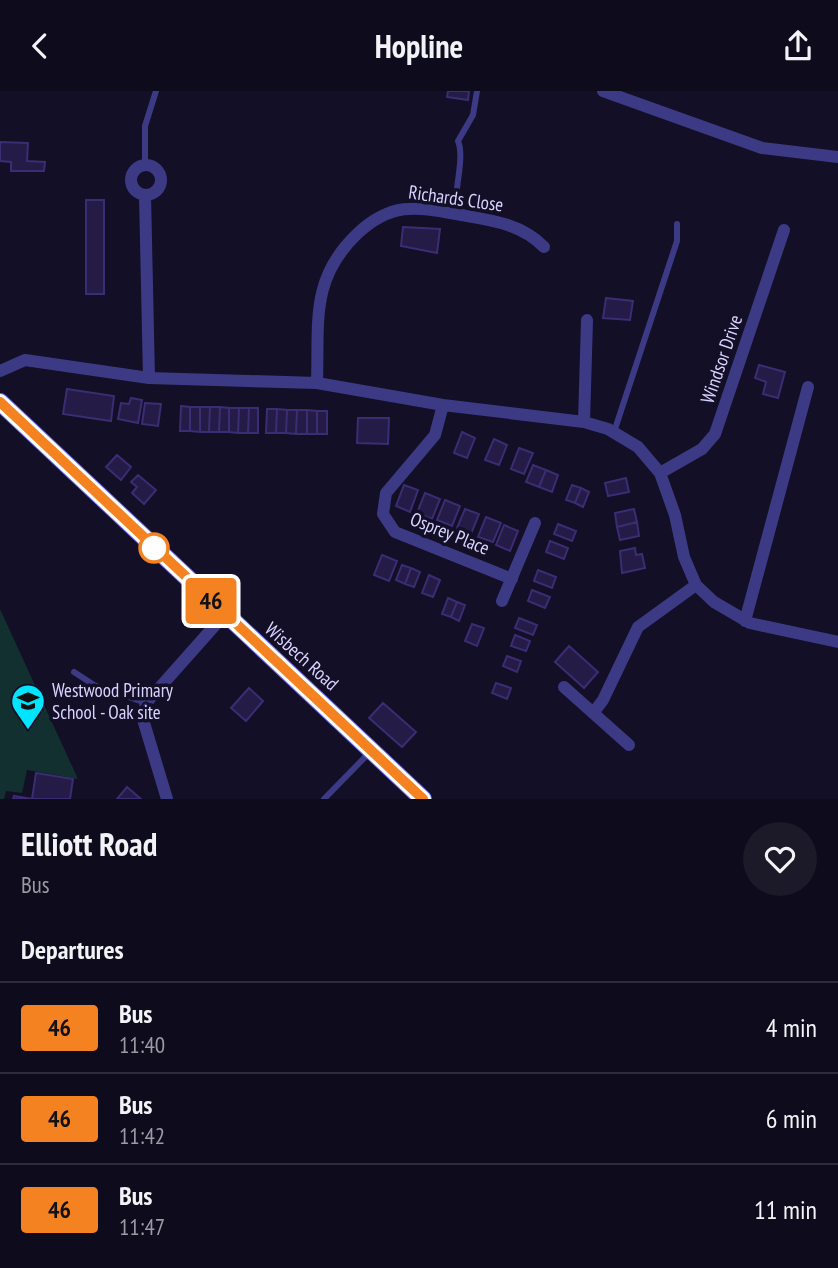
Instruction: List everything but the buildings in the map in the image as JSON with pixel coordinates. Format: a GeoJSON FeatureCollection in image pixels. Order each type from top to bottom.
{"type":"FeatureCollection","features":[{"type":"Feature","properties":{"kind":"main road","name":"Wisbech Road"},"geometry":{"type":"LineString","coordinates":[[0,402],[373,750],[422,799]]}},
{"type":"Feature","properties":{"kind":"street"},"geometry":{"type":"LineString","coordinates":[[603,91],[762,148],[838,157]]}},
{"type":"Feature","properties":{"kind":"street"},"geometry":{"type":"LineString","coordinates":[[145,166],[155,168],[161,182],[159,189],[145,195],[132,186],[131,179],[134,171],[145,166]]}},
{"type":"Feature","properties":{"kind":"street"},"geometry":{"type":"LineString","coordinates":[[145,195],[149,378]]}},
{"type":"Feature","properties":{"kind":"street","name":"Richards Close"},"geometry":{"type":"LineString","coordinates":[[317,383],[320,301],[325,275],[337,253],[371,221],[389,211],[409,208],[455,214],[497,221],[532,234],[544,247]]}},
{"type":"Feature","properties":{"kind":"street","name":"Windsor Drive"},"geometry":{"type":"LineString","coordinates":[[660,473],[702,449],[715,434],[784,230]]}},
{"type":"Feature","properties":{"kind":"street"},"geometry":{"type":"LineString","coordinates":[[584,422],[587,320]]}},
{"type":"Feature","properties":{"kind":"street"},"geometry":{"type":"LineString","coordinates":[[0,371],[24,360],[149,378],[317,383],[443,405],[584,422],[614,432],[638,447],[660,473],[676,515],[684,557],[696,585],[714,602],[746,621],[838,642]]}},
{"type":"Feature","properties":{"kind":"street"},"geometry":{"type":"LineString","coordinates":[[746,621],[808,387]]}},
{"type":"Feature","properties":{"kind":"street","name":"Osprey Place"},"geometry":{"type":"LineString","coordinates":[[443,405],[435,436],[386,492],[383,514],[395,531],[512,579]]}},
{"type":"Feature","properties":{"kind":"street"},"geometry":{"type":"LineString","coordinates":[[502,601],[535,523]]}},
{"type":"Feature","properties":{"kind":"street"},"geometry":{"type":"LineString","coordinates":[[594,712],[603,701],[638,627],[696,585]]}},
{"type":"Feature","properties":{"kind":"street"},"geometry":{"type":"LineString","coordinates":[[167,799],[142,716],[146,703],[225,614]]}},
{"type":"Feature","properties":{"kind":"street"},"geometry":{"type":"LineString","coordinates":[[564,687],[629,745]]}},
{"type":"Feature","properties":{"kind":"lane"},"geometry":{"type":"LineString","coordinates":[[145,166],[145,126],[156,91]]}},
{"type":"Feature","properties":{"kind":"lane"},"geometry":{"type":"LineString","coordinates":[[455,214],[456,178],[463,154],[458,141],[472,115],[477,91]]}},
{"type":"Feature","properties":{"kind":"lane"},"geometry":{"type":"LineString","coordinates":[[614,432],[677,241],[677,224]]}},
{"type":"Feature","properties":{"kind":"lane"},"geometry":{"type":"LineString","coordinates":[[74,672],[94,685],[146,703]]}},
{"type":"Feature","properties":{"kind":"lane"},"geometry":{"type":"LineString","coordinates":[[324,799],[373,750]]}},
{"type":"Feature","properties":{"kind":"green space","name":"Westwood Primary School - Oak site"},"geometry":{"type":"Polygon","coordinates":[[[0,609],[78,779],[27,770],[22,793],[6,791],[4,799],[0,799],[0,609]]]}},
{"type":"Feature","properties":{"kind":"bus line","name":"46"},"geometry":{"type":"LineString","coordinates":[[0,402],[423,799]]}},
{"type":"Feature","properties":{"kind":"place","name":"Westwood Primary School - Oak site"},"geometry":{"type":"Point","coordinates":[28,731]}}]}
